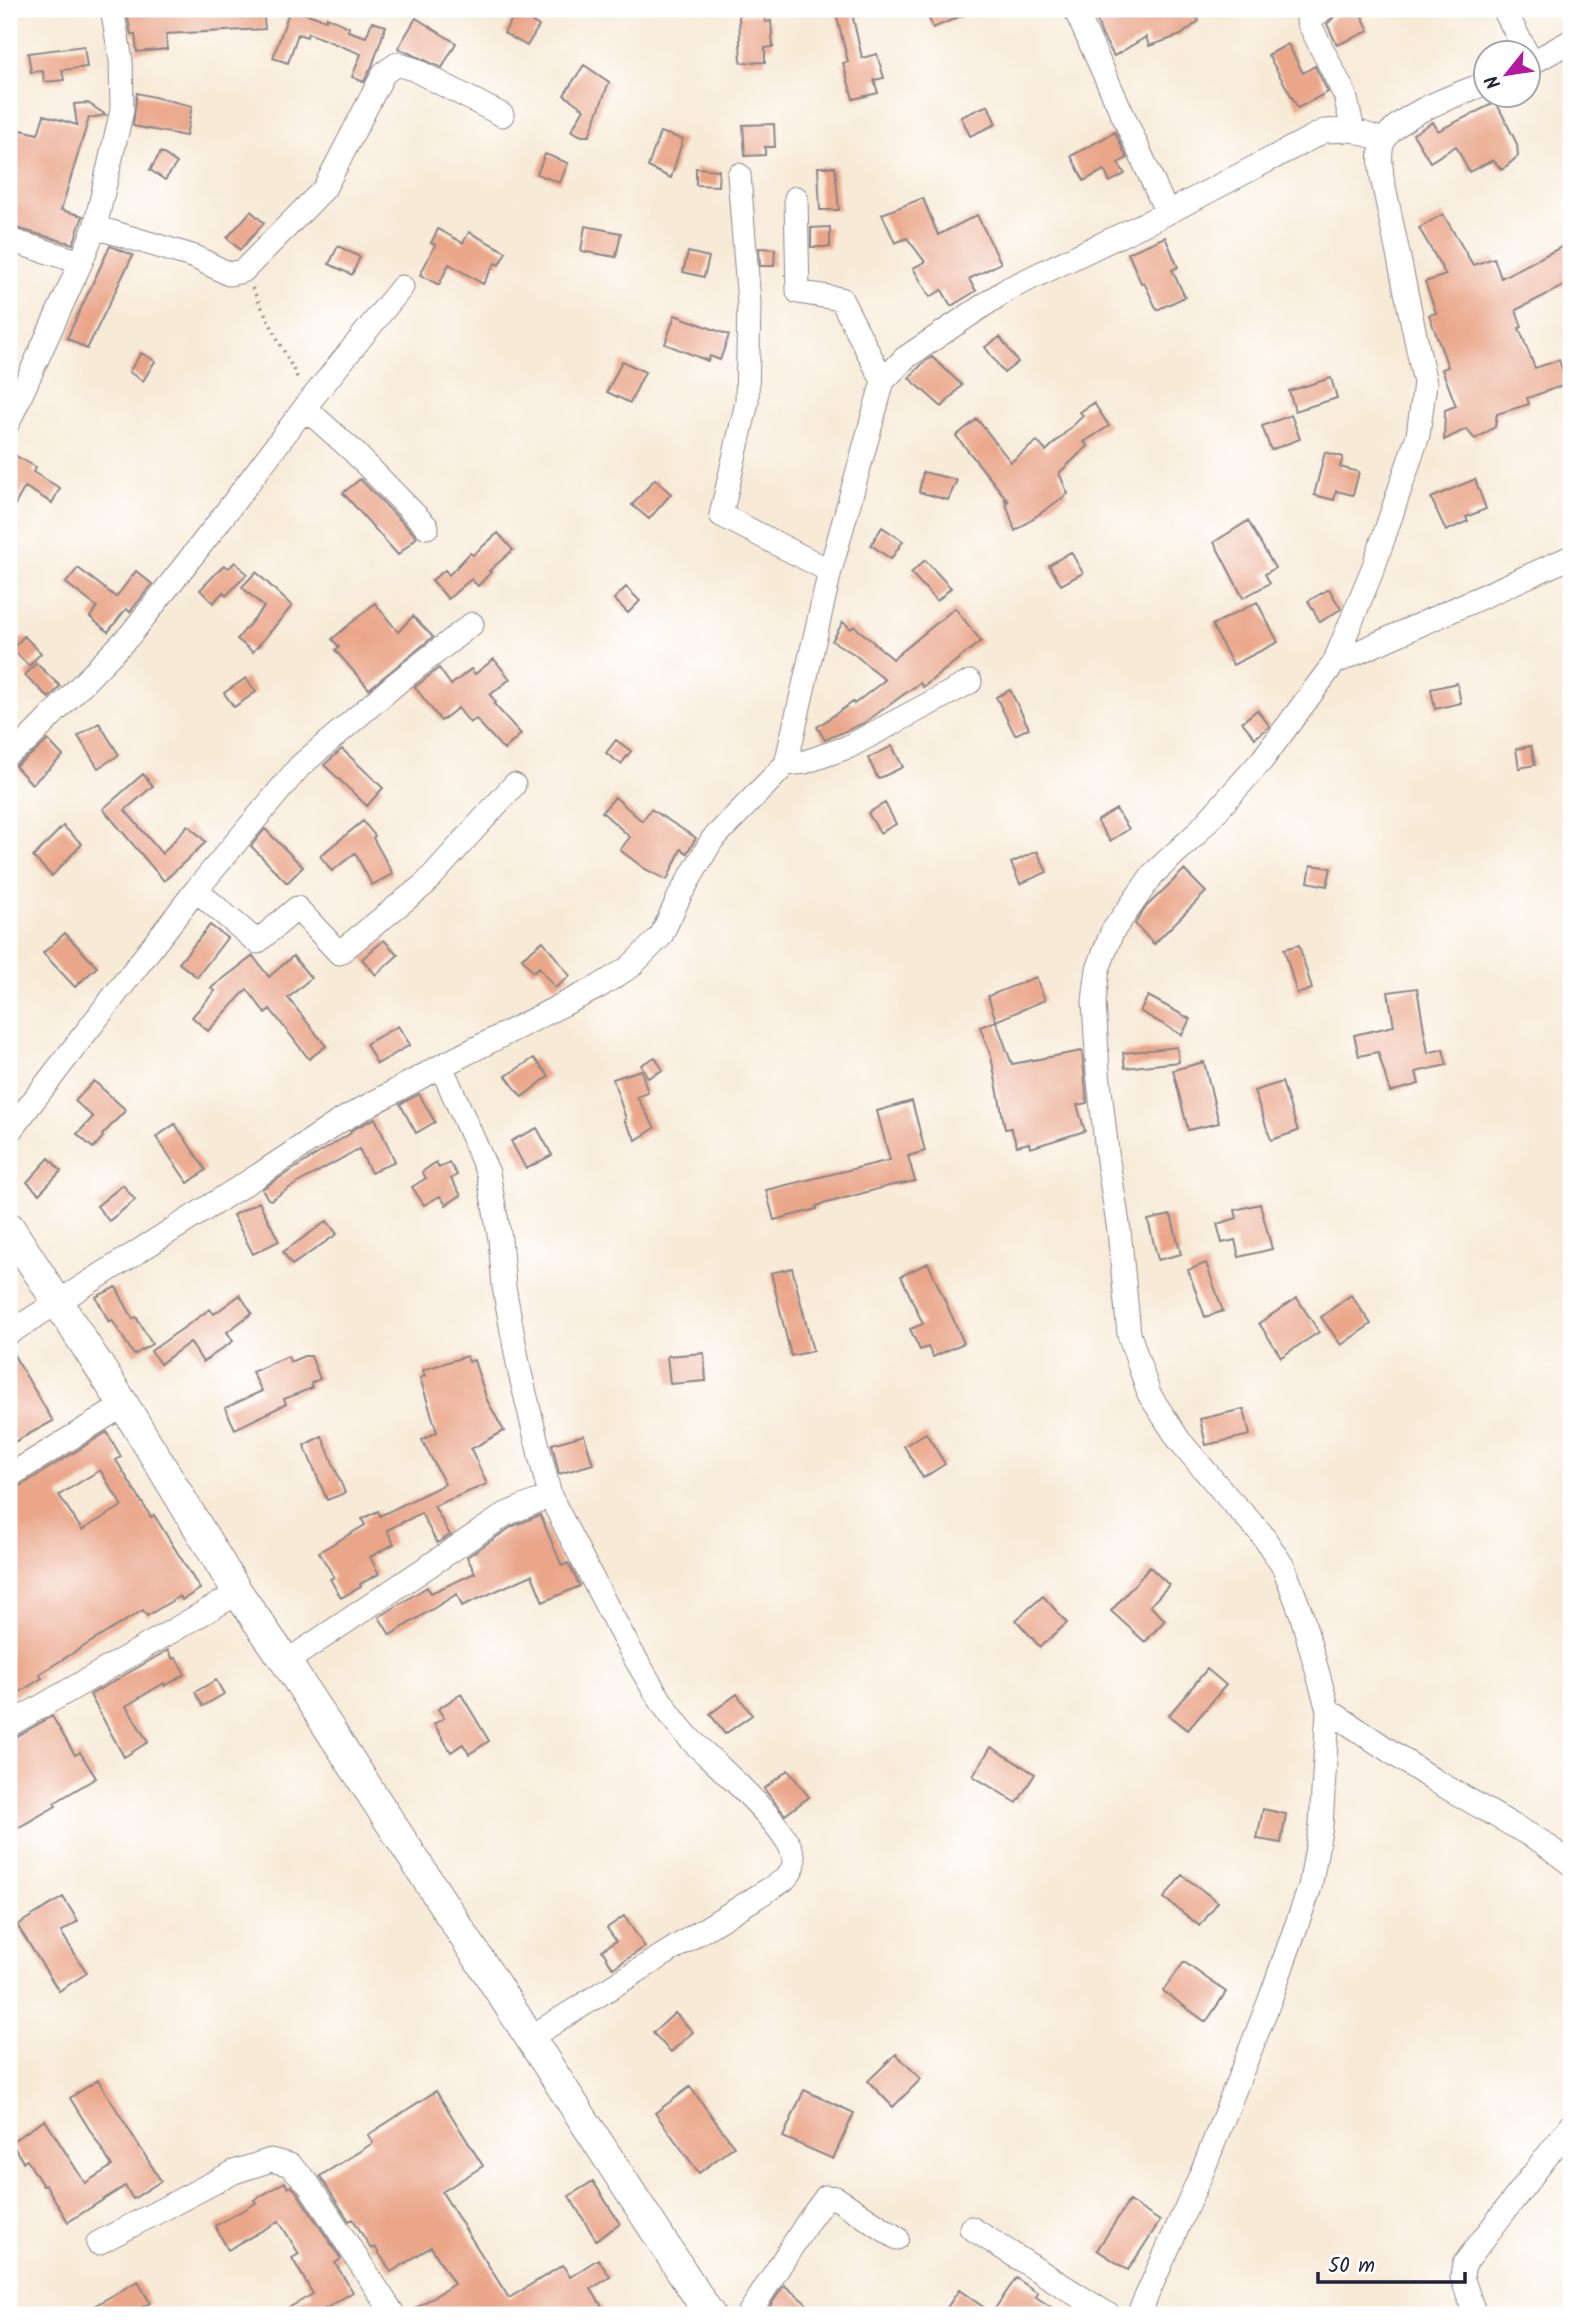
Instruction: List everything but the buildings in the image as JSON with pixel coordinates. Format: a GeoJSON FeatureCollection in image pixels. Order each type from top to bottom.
{"type":"FeatureCollection","features":[{"type":"Feature","properties":{"kind":"main road"},"geometry":{"type":"LineString","coordinates":[[9,1227],[124,1405],[238,1593],[286,1662],[710,2315]]}},
{"type":"Feature","properties":{"kind":"street"},"geometry":{"type":"LineString","coordinates":[[9,421],[81,262],[94,227],[122,110],[121,60],[112,9]]}},
{"type":"Feature","properties":{"kind":"street"},"geometry":{"type":"LineString","coordinates":[[1075,9],[1167,213]]}},
{"type":"Feature","properties":{"kind":"street"},"geometry":{"type":"LineString","coordinates":[[1323,9],[1308,21],[1345,95],[1353,130]]}},
{"type":"Feature","properties":{"kind":"street"},"geometry":{"type":"LineString","coordinates":[[1504,9],[1518,38]]}},
{"type":"Feature","properties":{"kind":"street"},"geometry":{"type":"LineString","coordinates":[[1542,53],[1571,41]]}},
{"type":"Feature","properties":{"kind":"street"},"geometry":{"type":"LineString","coordinates":[[94,227],[195,257],[229,274],[243,271],[324,189],[384,73],[397,64],[413,69],[502,115]]}},
{"type":"Feature","properties":{"kind":"street"},"geometry":{"type":"LineString","coordinates":[[1138,2315],[1203,2170],[1271,1997],[1310,1887],[1321,1825],[1328,1710],[1301,1613],[1284,1567],[1261,1532],[1179,1440],[1149,1394],[1129,1335],[1119,1230],[1098,1072],[1094,1001],[1098,969],[1112,932],[1153,874],[1196,834],[1262,760],[1334,663],[1374,566],[1418,435],[1424,383],[1382,177],[1380,160],[1383,140],[1413,115],[1472,89]]}},
{"type":"Feature","properties":{"kind":"street"},"geometry":{"type":"LineString","coordinates":[[9,1333],[340,1121],[441,1066],[597,988],[630,967],[661,936],[680,895],[712,840],[786,764],[831,571],[883,381],[905,358],[1008,289],[1167,213],[1324,131],[1353,130],[1383,140]]}},
{"type":"Feature","properties":{"kind":"street"},"geometry":{"type":"LineString","coordinates":[[738,175],[749,303],[747,402],[721,516],[831,571]]}},
{"type":"Feature","properties":{"kind":"street"},"geometry":{"type":"LineString","coordinates":[[796,198],[799,292],[841,299],[883,381]]}},
{"type":"Feature","properties":{"kind":"street"},"geometry":{"type":"LineString","coordinates":[[9,240],[81,262]]}},
{"type":"Feature","properties":{"kind":"street"},"geometry":{"type":"LineString","coordinates":[[9,753],[27,741],[130,635],[305,407],[402,287]]}},
{"type":"Feature","properties":{"kind":"street"},"geometry":{"type":"LineString","coordinates":[[305,407],[427,527]]}},
{"type":"Feature","properties":{"kind":"street"},"geometry":{"type":"LineString","coordinates":[[1334,663],[1571,556]]}},
{"type":"Feature","properties":{"kind":"street"},"geometry":{"type":"LineString","coordinates":[[9,1132],[196,890],[300,766],[398,682],[472,624]]}},
{"type":"Feature","properties":{"kind":"street"},"geometry":{"type":"LineString","coordinates":[[786,764],[805,762],[848,747],[970,682]]}},
{"type":"Feature","properties":{"kind":"street"},"geometry":{"type":"LineString","coordinates":[[196,890],[257,942],[297,908],[339,953],[425,884],[514,785]]}},
{"type":"Feature","properties":{"kind":"street"},"geometry":{"type":"LineString","coordinates":[[441,1066],[488,1173],[519,1369],[550,1496],[620,1632],[664,1706],[689,1738],[747,1792],[767,1815],[788,1843],[795,1861],[792,1871],[784,1880],[531,2037]]}},
{"type":"Feature","properties":{"kind":"street"},"geometry":{"type":"LineString","coordinates":[[9,1476],[124,1405]]}},
{"type":"Feature","properties":{"kind":"street"},"geometry":{"type":"LineString","coordinates":[[286,1662],[506,1514],[550,1496]]}},
{"type":"Feature","properties":{"kind":"street"},"geometry":{"type":"LineString","coordinates":[[9,1725],[238,1593]]}},
{"type":"Feature","properties":{"kind":"street"},"geometry":{"type":"LineString","coordinates":[[1328,1710],[1432,1779],[1542,1842],[1571,1864]]}},
{"type":"Feature","properties":{"kind":"street"},"geometry":{"type":"LineString","coordinates":[[1475,2315],[1462,2277],[1464,2264],[1571,2125]]}},
{"type":"Feature","properties":{"kind":"street"},"geometry":{"type":"LineString","coordinates":[[98,2243],[234,2172],[271,2160],[290,2165],[307,2182],[394,2315]]}},
{"type":"Feature","properties":{"kind":"street"},"geometry":{"type":"LineString","coordinates":[[748,2315],[808,2220],[826,2197],[836,2198],[897,2238]]}},
{"type":"Feature","properties":{"kind":"street"},"geometry":{"type":"LineString","coordinates":[[971,2228],[1109,2315]]}},
{"type":"Feature","properties":{"kind":"path"},"geometry":{"type":"LineString","coordinates":[[243,271],[305,407]]}}]}
